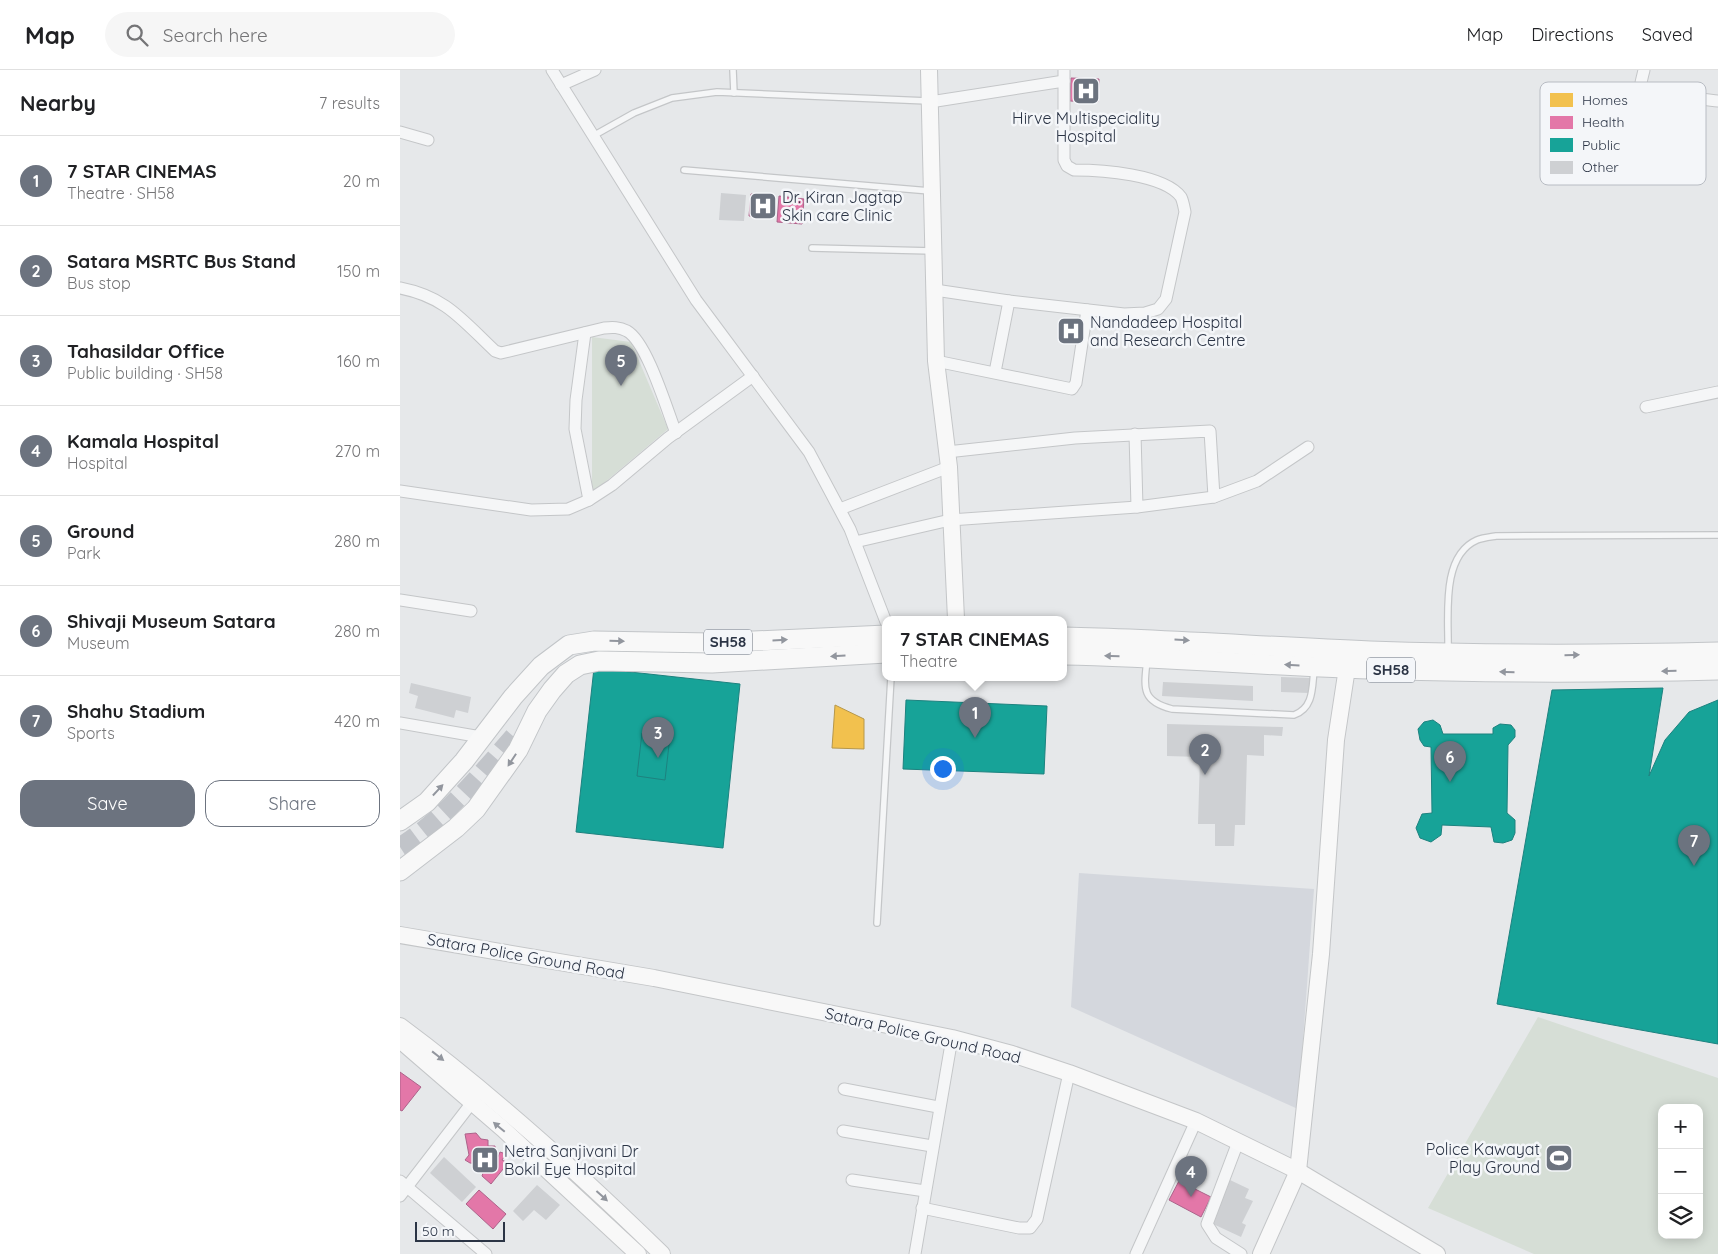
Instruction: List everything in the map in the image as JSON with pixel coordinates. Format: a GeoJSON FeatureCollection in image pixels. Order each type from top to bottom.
{"type":"FeatureCollection","features":[{"type":"Feature","properties":{"kind":"main road"},"geometry":{"type":"LineString","coordinates":[[929,70],[936,361],[948,459],[956,616]]}},
{"type":"Feature","properties":{"kind":"main road","name":"SH58"},"geometry":{"type":"LineString","coordinates":[[400,821],[427,802],[541,666],[569,646],[594,641],[712,643],[882,635]]}},
{"type":"Feature","properties":{"kind":"main road","name":"SH58"},"geometry":{"type":"LineString","coordinates":[[1067,637],[1147,647],[1315,657],[1448,653],[1557,656],[1718,670]]}},
{"type":"Feature","properties":{"kind":"main road"},"geometry":{"type":"LineString","coordinates":[[656,642],[656,662]]}},
{"type":"Feature","properties":{"kind":"main road","name":"SH58"},"geometry":{"type":"LineString","coordinates":[[1067,655],[1147,647]]}},
{"type":"Feature","properties":{"kind":"main road","name":"SH58"},"geometry":{"type":"LineString","coordinates":[[1315,657],[1347,668],[1557,674],[1718,652]]}},
{"type":"Feature","properties":{"kind":"main road","name":"SH58"},"geometry":{"type":"LineString","coordinates":[[400,871],[456,828],[476,809],[518,750],[537,711],[566,674],[580,665],[599,661],[712,663],[882,653]]}},
{"type":"Feature","properties":{"kind":"main road"},"geometry":{"type":"LineString","coordinates":[[537,711],[509,730],[541,666]]}},
{"type":"Feature","properties":{"kind":"main road"},"geometry":{"type":"LineString","coordinates":[[1260,1254],[1298,1171],[1321,954],[1336,740],[1347,668]]}},
{"type":"Feature","properties":{"kind":"main road","name":"Satara Police Ground Road"},"geometry":{"type":"LineString","coordinates":[[400,935],[654,978],[952,1038],[1069,1072],[1196,1121],[1298,1171],[1437,1254]]}},
{"type":"Feature","properties":{"kind":"main road"},"geometry":{"type":"LineString","coordinates":[[400,1026],[482,1090],[609,1203],[662,1254]]}},
{"type":"Feature","properties":{"kind":"main road"},"geometry":{"type":"LineString","coordinates":[[400,1040],[569,1188],[638,1254]]}},
{"type":"Feature","properties":{"kind":"street"},"geometry":{"type":"LineString","coordinates":[[552,70],[696,300],[809,452],[840,509],[884,616]]}},
{"type":"Feature","properties":{"kind":"street"},"geometry":{"type":"LineString","coordinates":[[561,85],[595,70]]}},
{"type":"Feature","properties":{"kind":"street"},"geometry":{"type":"LineString","coordinates":[[930,102],[1064,76],[1064,160],[1067,166],[1074,170],[1131,175],[1152,180],[1177,193],[1182,198],[1185,212],[1171,287],[1166,299],[1158,309],[1145,313],[1124,314],[1009,301],[935,290]]}},
{"type":"Feature","properties":{"kind":"street"},"geometry":{"type":"LineString","coordinates":[[400,132],[428,140]]}},
{"type":"Feature","properties":{"kind":"street"},"geometry":{"type":"LineString","coordinates":[[400,288],[416,291],[447,304],[495,351],[501,353],[617,327],[629,332],[643,348],[676,433]]}},
{"type":"Feature","properties":{"kind":"street"},"geometry":{"type":"LineString","coordinates":[[995,372],[1009,301]]}},
{"type":"Feature","properties":{"kind":"street"},"geometry":{"type":"LineString","coordinates":[[936,361],[1072,389],[1076,383],[1087,310]]}},
{"type":"Feature","properties":{"kind":"street"},"geometry":{"type":"LineString","coordinates":[[585,333],[576,400],[575,429],[589,500]]}},
{"type":"Feature","properties":{"kind":"street"},"geometry":{"type":"LineString","coordinates":[[400,491],[531,510],[568,509],[589,500],[612,485],[676,433],[753,376]]}},
{"type":"Feature","properties":{"kind":"street"},"geometry":{"type":"LineString","coordinates":[[1646,407],[1718,392]]}},
{"type":"Feature","properties":{"kind":"street"},"geometry":{"type":"LineString","coordinates":[[840,509],[948,459],[998,445],[1135,434],[1210,431],[1214,497]]}},
{"type":"Feature","properties":{"kind":"street"},"geometry":{"type":"LineString","coordinates":[[1135,434],[1137,507]]}},
{"type":"Feature","properties":{"kind":"street"},"geometry":{"type":"LineString","coordinates":[[855,542],[950,520],[1137,507],[1214,497],[1257,481],[1308,447]]}},
{"type":"Feature","properties":{"kind":"street"},"geometry":{"type":"LineString","coordinates":[[400,600],[471,611]]}},
{"type":"Feature","properties":{"kind":"street"},"geometry":{"type":"LineString","coordinates":[[400,723],[481,737]]}},
{"type":"Feature","properties":{"kind":"street"},"geometry":{"type":"LineString","coordinates":[[914,1254],[938,1107],[952,1038]]}},
{"type":"Feature","properties":{"kind":"street"},"geometry":{"type":"LineString","coordinates":[[922,1208],[1020,1228],[1030,1228],[1036,1219],[1069,1072]]}},
{"type":"Feature","properties":{"kind":"street"},"geometry":{"type":"LineString","coordinates":[[844,1089],[938,1107]]}},
{"type":"Feature","properties":{"kind":"street"},"geometry":{"type":"LineString","coordinates":[[482,1090],[402,1188],[486,1254]]}},
{"type":"Feature","properties":{"kind":"street"},"geometry":{"type":"LineString","coordinates":[[1136,1254],[1196,1121]]}},
{"type":"Feature","properties":{"kind":"street"},"geometry":{"type":"LineString","coordinates":[[843,1131],[932,1146]]}},
{"type":"Feature","properties":{"kind":"street"},"geometry":{"type":"LineString","coordinates":[[1238,1142],[1207,1224],[1216,1238],[1240,1254]]}},
{"type":"Feature","properties":{"kind":"street"},"geometry":{"type":"LineString","coordinates":[[852,1180],[925,1191]]}},
{"type":"Feature","properties":{"kind":"lane"},"geometry":{"type":"LineString","coordinates":[[733,70],[734,93]]}},
{"type":"Feature","properties":{"kind":"lane"},"geometry":{"type":"LineString","coordinates":[[593,136],[634,113],[672,98],[717,92],[930,102]]}},
{"type":"Feature","properties":{"kind":"lane"},"geometry":{"type":"LineString","coordinates":[[684,170],[932,192]]}},
{"type":"Feature","properties":{"kind":"lane"},"geometry":{"type":"LineString","coordinates":[[812,248],[933,251]]}},
{"type":"Feature","properties":{"kind":"lane"},"geometry":{"type":"LineString","coordinates":[[1448,653],[1451,568],[1461,551],[1477,540],[1496,536],[1718,535]]}},
{"type":"Feature","properties":{"kind":"lane"},"geometry":{"type":"LineString","coordinates":[[1147,647],[1145,684],[1148,698],[1158,706],[1172,709],[1294,714],[1301,712],[1311,700],[1315,657]]}},
{"type":"Feature","properties":{"kind":"lane"},"geometry":{"type":"LineString","coordinates":[[877,923],[891,681]]}},
{"type":"Feature","properties":{"kind":"shaded area"},"geometry":{"type":"Polygon","coordinates":[[[592,337],[631,342],[668,429],[592,493],[592,337]]]}},
{"type":"Feature","properties":{"kind":"shaded area"},"geometry":{"type":"Polygon","coordinates":[[[1079,873],[1314,889],[1298,1109],[1071,1007],[1079,873]]]}},
{"type":"Feature","properties":{"kind":"shaded area","name":"Police Kawayat Play Ground"},"geometry":{"type":"Polygon","coordinates":[[[1538,1017],[1718,1078],[1718,1254],[1534,1254],[1428,1208],[1538,1017]]]}},
{"type":"Feature","properties":{"kind":"building: Homes"},"geometry":{"type":"Polygon","coordinates":[[[835,705],[864,719],[864,749],[832,748],[835,705]]]}},
{"type":"Feature","properties":{"kind":"building: Health"},"geometry":{"type":"Polygon","coordinates":[[[1071,78],[1099,79],[1098,102],[1070,101],[1071,78]]]}},
{"type":"Feature","properties":{"kind":"building: Health"},"geometry":{"type":"Polygon","coordinates":[[[751,194],[773,196],[771,218],[749,216],[751,194]]]}},
{"type":"Feature","properties":{"kind":"building: Health"},"geometry":{"type":"Polygon","coordinates":[[[779,196],[804,199],[802,224],[777,222],[779,196]]]}},
{"type":"Feature","properties":{"kind":"building: Health"},"geometry":{"type":"Polygon","coordinates":[[[1062,320],[1084,323],[1082,340],[1060,338],[1062,320]]]}},
{"type":"Feature","properties":{"kind":"building: Health"},"geometry":{"type":"Polygon","coordinates":[[[400,1072],[421,1087],[402,1111],[400,1110],[400,1072]]]}},
{"type":"Feature","properties":{"kind":"building: Health"},"geometry":{"type":"Polygon","coordinates":[[[476,1133],[481,1139],[488,1140],[488,1146],[495,1146],[495,1155],[498,1157],[500,1152],[506,1154],[502,1160],[508,1163],[491,1184],[482,1176],[484,1170],[489,1170],[488,1168],[480,1168],[480,1164],[470,1163],[465,1160],[469,1155],[465,1134],[476,1133]]]}},
{"type":"Feature","properties":{"kind":"building: Health"},"geometry":{"type":"Polygon","coordinates":[[[1179,1181],[1211,1197],[1201,1217],[1169,1200],[1179,1181]]]}},
{"type":"Feature","properties":{"kind":"building: Health"},"geometry":{"type":"Polygon","coordinates":[[[479,1190],[506,1214],[493,1229],[466,1204],[479,1190]]]}},
{"type":"Feature","properties":{"kind":"building: Public"},"geometry":{"type":"Polygon","coordinates":[[[594,668],[740,684],[723,848],[576,832],[594,668]]]}},
{"type":"Feature","properties":{"kind":"building: Public"},"geometry":{"type":"Polygon","coordinates":[[[1663,688],[1649,776],[1665,740],[1689,712],[1718,700],[1718,1044],[1497,1004],[1552,690],[1663,688]]]}},
{"type":"Feature","properties":{"kind":"building: Public"},"geometry":{"type":"Polygon","coordinates":[[[906,700],[1047,706],[1044,774],[903,769],[906,700]]]}},
{"type":"Feature","properties":{"kind":"building: Public"},"geometry":{"type":"Polygon","coordinates":[[[1433,720],[1440,725],[1443,734],[1493,734],[1493,728],[1500,724],[1511,725],[1515,730],[1515,737],[1508,745],[1507,813],[1515,820],[1515,833],[1512,840],[1503,843],[1494,842],[1491,827],[1442,825],[1441,835],[1431,842],[1420,838],[1416,828],[1422,814],[1432,813],[1431,747],[1424,746],[1420,740],[1418,729],[1424,722],[1433,720]]]}},
{"type":"Feature","properties":{"kind":"building: Public"},"geometry":{"type":"Polygon","coordinates":[[[642,733],[670,736],[665,780],[637,776],[642,733]]]}},
{"type":"Feature","properties":{"kind":"building: Other"},"geometry":{"type":"Polygon","coordinates":[[[721,193],[746,195],[744,221],[719,220],[721,193]]]}},
{"type":"Feature","properties":{"kind":"building: Other"},"geometry":{"type":"Polygon","coordinates":[[[1281,677],[1310,678],[1309,693],[1281,692],[1281,677]]]}},
{"type":"Feature","properties":{"kind":"building: Other"},"geometry":{"type":"Polygon","coordinates":[[[1163,682],[1253,686],[1253,701],[1162,696],[1163,682]]]}},
{"type":"Feature","properties":{"kind":"building: Other"},"geometry":{"type":"Polygon","coordinates":[[[411,683],[471,697],[468,713],[456,710],[454,718],[415,708],[418,696],[409,693],[411,683]]]}},
{"type":"Feature","properties":{"kind":"building: Other"},"geometry":{"type":"Polygon","coordinates":[[[1167,724],[1283,727],[1282,736],[1264,735],[1264,756],[1247,755],[1245,825],[1235,825],[1234,846],[1215,846],[1215,824],[1198,824],[1200,757],[1167,756],[1167,724]]]}},
{"type":"Feature","properties":{"kind":"building: Other"},"geometry":{"type":"Polygon","coordinates":[[[444,1157],[476,1187],[462,1202],[430,1173],[444,1157]]]}},
{"type":"Feature","properties":{"kind":"building: Other"},"geometry":{"type":"Polygon","coordinates":[[[1230,1180],[1249,1189],[1245,1198],[1253,1201],[1242,1223],[1246,1225],[1241,1237],[1211,1223],[1230,1180]]]}},
{"type":"Feature","properties":{"kind":"building: Other"},"geometry":{"type":"Polygon","coordinates":[[[537,1185],[560,1205],[546,1220],[534,1210],[523,1221],[513,1211],[537,1185]]]}},
{"type":"Feature","properties":{"kind":"tunnel"},"geometry":{"type":"LineString","coordinates":[[400,847],[416,836],[447,809],[515,735]]}},
{"type":"Feature","properties":{"kind":"place","name":"Hirve Multispeciality Hospital"},"geometry":{"type":"Point","coordinates":[1086,91]}},
{"type":"Feature","properties":{"kind":"place","name":"Dr. Kiran Jagtap Skin care Clinic"},"geometry":{"type":"Point","coordinates":[763,206]}},
{"type":"Feature","properties":{"kind":"place","name":"Nandadeep Hospital and Research Centre"},"geometry":{"type":"Point","coordinates":[1071,331]}},
{"type":"Feature","properties":{"kind":"place","name":"Ground"},"geometry":{"type":"Point","coordinates":[621,386]}},
{"type":"Feature","properties":{"kind":"place","name":"7 STAR CINEMAS"},"geometry":{"type":"Point","coordinates":[975,738]}},
{"type":"Feature","properties":{"kind":"place","name":"Tahasildar Office"},"geometry":{"type":"Point","coordinates":[658,758]}},
{"type":"Feature","properties":{"kind":"place","name":"Satara MSRTC Bus Stand"},"geometry":{"type":"Point","coordinates":[1205,775]}},
{"type":"Feature","properties":{"kind":"place","name":"Shivaji Museum Satara"},"geometry":{"type":"Point","coordinates":[1450,782]}},
{"type":"Feature","properties":{"kind":"place","name":"Shahu Stadium"},"geometry":{"type":"Point","coordinates":[1694,866]}},
{"type":"Feature","properties":{"kind":"place","name":"Police Kawayat Play Ground"},"geometry":{"type":"Point","coordinates":[1559,1158]}},
{"type":"Feature","properties":{"kind":"place","name":"Netra Sanjivani Dr Bokil Eye Hospital"},"geometry":{"type":"Point","coordinates":[485,1160]}},
{"type":"Feature","properties":{"kind":"place","name":"Kamala Hospital"},"geometry":{"type":"Point","coordinates":[1191,1197]}}]}
